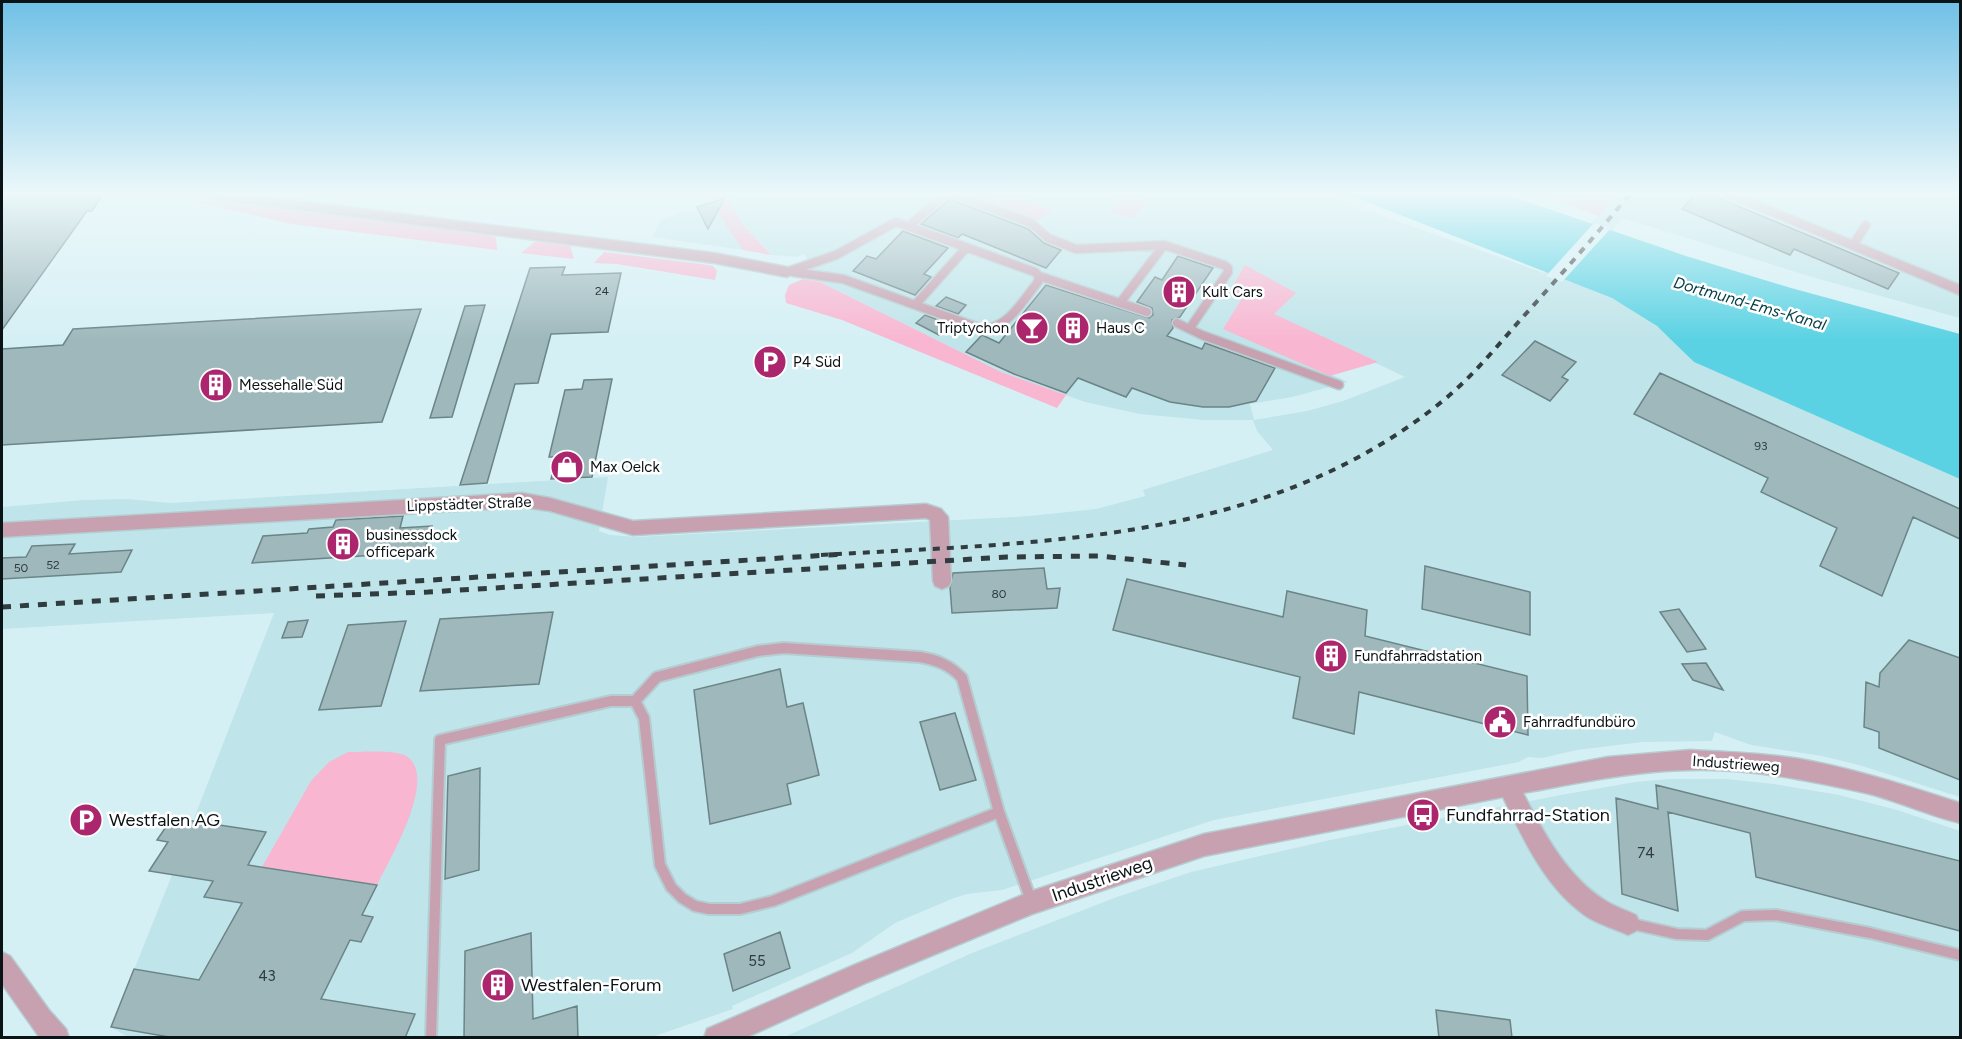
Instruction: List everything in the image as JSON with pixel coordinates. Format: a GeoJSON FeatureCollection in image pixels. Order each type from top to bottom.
{"type":"FeatureCollection","features":[{"type":"Feature","properties":{"kind":"street"},"geometry":{"type":"LineString","coordinates":[[591,242],[714,258],[787,272]]}},
{"type":"Feature","properties":{"kind":"street"},"geometry":{"type":"LineString","coordinates":[[1847,242],[1960,290]]}},
{"type":"Feature","properties":{"kind":"street","name":"Lippstädter Straße"},"geometry":{"type":"LineString","coordinates":[[2,530],[503,500],[535,501],[617,526],[633,528],[926,512],[935,514],[939,518],[942,581]]}},
{"type":"Feature","properties":{"kind":"street","name":"Industrieweg"},"geometry":{"type":"LineString","coordinates":[[716,1038],[860,974],[1032,903],[1204,845],[1635,763],[1690,760],[1745,762],[1832,775],[1916,797],[1960,813]]}},
{"type":"Feature","properties":{"kind":"street"},"geometry":{"type":"LineString","coordinates":[[1508,786],[1542,849],[1567,883],[1594,908],[1628,923]]}},
{"type":"Feature","properties":{"kind":"street"},"geometry":{"type":"LineString","coordinates":[[2,964],[40,1019],[57,1038]]}},
{"type":"Feature","properties":{"kind":"lane"},"geometry":{"type":"LineString","coordinates":[[787,272],[836,255],[858,242]]}},
{"type":"Feature","properties":{"kind":"lane"},"geometry":{"type":"LineString","coordinates":[[952,242],[1035,272],[1039,276],[1147,312]]}},
{"type":"Feature","properties":{"kind":"lane"},"geometry":{"type":"LineString","coordinates":[[1059,242],[1076,249],[1164,245],[1228,268],[1228,272],[1190,328]]}},
{"type":"Feature","properties":{"kind":"lane"},"geometry":{"type":"LineString","coordinates":[[1120,303],[1164,245]]}},
{"type":"Feature","properties":{"kind":"lane"},"geometry":{"type":"LineString","coordinates":[[916,304],[966,248]]}},
{"type":"Feature","properties":{"kind":"lane"},"geometry":{"type":"LineString","coordinates":[[787,272],[843,279],[982,329],[991,330],[1002,325],[1038,282],[1039,276]]}},
{"type":"Feature","properties":{"kind":"lane"},"geometry":{"type":"LineString","coordinates":[[1177,323],[1202,335],[1339,386]]}},
{"type":"Feature","properties":{"kind":"lane"},"geometry":{"type":"LineString","coordinates":[[635,701],[657,677],[758,651],[784,648],[815,649],[941,660],[954,668],[962,678],[999,813],[1032,903]]}},
{"type":"Feature","properties":{"kind":"lane"},"geometry":{"type":"LineString","coordinates":[[431,1038],[440,741],[611,701],[635,701]]}},
{"type":"Feature","properties":{"kind":"lane"},"geometry":{"type":"LineString","coordinates":[[635,701],[644,718],[661,869],[675,892],[694,906],[716,912],[741,911],[773,901],[999,813]]}},
{"type":"Feature","properties":{"kind":"lane"},"geometry":{"type":"LineString","coordinates":[[1628,923],[1677,934],[1707,935],[1743,916],[1776,915],[1870,933],[1960,956]]}},
{"type":"Feature","properties":{"kind":"shaded area"},"geometry":{"type":"Polygon","coordinates":[[[438,242],[496,242],[497,250],[438,242]]]}},
{"type":"Feature","properties":{"kind":"shaded area"},"geometry":{"type":"Polygon","coordinates":[[[534,242],[549,242],[570,245],[574,259],[521,253],[534,242]]]}},
{"type":"Feature","properties":{"kind":"shaded area"},"geometry":{"type":"Polygon","coordinates":[[[690,242],[738,242],[743,250],[690,242]]]}},
{"type":"Feature","properties":{"kind":"shaded area"},"geometry":{"type":"Polygon","coordinates":[[[738,242],[759,242],[771,255],[743,250],[738,242]]]}},
{"type":"Feature","properties":{"kind":"shaded area"},"geometry":{"type":"Polygon","coordinates":[[[759,242],[1458,242],[1544,273],[1573,242],[1601,242],[1567,280],[1612,298],[1645,317],[1668,335],[1694,362],[1960,479],[1960,797],[1859,765],[1822,756],[1751,745],[1715,732],[1712,741],[1642,742],[1577,750],[1542,758],[1528,757],[1519,762],[1214,820],[1002,890],[967,894],[954,898],[895,923],[852,953],[732,1006],[733,1009],[652,1037],[128,1037],[111,1027],[172,875],[149,871],[167,842],[157,840],[172,818],[193,821],[274,613],[2,629],[2,507],[84,500],[127,499],[170,503],[608,477],[599,531],[610,535],[636,537],[1030,516],[1096,509],[1145,496],[1143,490],[1273,450],[1257,431],[1253,420],[1204,420],[1140,414],[1085,402],[1001,372],[820,282],[804,254],[798,257],[771,255],[759,242]],[[1295,293],[1242,298],[1224,328],[1348,382],[1292,397],[1250,404],[1254,420],[1307,411],[1343,401],[1405,377],[1273,314],[1295,293]]]}},
{"type":"Feature","properties":{"kind":"shaded area"},"geometry":{"type":"Polygon","coordinates":[[[1701,242],[1960,242],[1960,318],[1812,277],[1701,242]]]}},
{"type":"Feature","properties":{"kind":"shaded area"},"geometry":{"type":"Polygon","coordinates":[[[604,252],[713,266],[717,271],[715,280],[617,264],[594,263],[604,252]]]}},
{"type":"Feature","properties":{"kind":"shaded area"},"geometry":{"type":"Polygon","coordinates":[[[1245,265],[1296,293],[1274,314],[1378,362],[1330,376],[1223,329],[1242,298],[1230,291],[1245,265]]]}},
{"type":"Feature","properties":{"kind":"shaded area"},"geometry":{"type":"Polygon","coordinates":[[[803,279],[820,282],[1001,372],[1066,395],[1057,408],[842,320],[786,303],[785,295],[789,285],[803,279]]]}},
{"type":"Feature","properties":{"kind":"shaded area"},"geometry":{"type":"Polygon","coordinates":[[[379,751],[403,754],[416,768],[417,783],[408,819],[377,885],[262,867],[311,781],[329,762],[348,752],[379,751]]]}},
{"type":"Feature","properties":{"kind":"shaded area"},"geometry":{"type":"Polygon","coordinates":[[[1669,779],[1726,779],[1839,795],[1897,810],[1960,831],[1960,1037],[782,1038],[972,953],[1117,897],[1191,872],[1330,840],[1561,795],[1635,782],[1669,779]]]}},
{"type":"Feature","properties":{"kind":"water","name":"Dortmund-Ems-Kanal"},"geometry":{"type":"Polygon","coordinates":[[[1471,242],[1647,242],[1791,288],[1960,334],[1960,479],[1694,362],[1657,326],[1612,298],[1471,242]]]}},
{"type":"Feature","properties":{"kind":"pier"},"geometry":{"type":"Polygon","coordinates":[[[1576,242],[1598,242],[1562,282],[1546,276],[1576,242]]]}},
{"type":"Feature","properties":{"kind":"building"},"geometry":{"type":"Polygon","coordinates":[[[2,242],[65,242],[2,330],[2,242]]]}},
{"type":"Feature","properties":{"kind":"building"},"geometry":{"type":"Polygon","coordinates":[[[892,242],[933,242],[948,248],[924,274],[931,277],[915,295],[853,271],[867,256],[876,259],[892,242]]]}},
{"type":"Feature","properties":{"kind":"building"},"geometry":{"type":"Polygon","coordinates":[[[983,242],[1043,242],[1061,250],[1046,268],[983,242]]]}},
{"type":"Feature","properties":{"kind":"building"},"geometry":{"type":"Polygon","coordinates":[[[1761,242],[1826,242],[1899,273],[1888,289],[1794,249],[1790,255],[1761,242]]]}},
{"type":"Feature","properties":{"kind":"building"},"geometry":{"type":"Polygon","coordinates":[[[1178,256],[1213,268],[1180,317],[1172,320],[1173,328],[1167,336],[1202,349],[1205,343],[1275,368],[1256,401],[1229,407],[1203,407],[1170,402],[1132,388],[1126,397],[1078,378],[1066,393],[1014,374],[966,352],[982,335],[999,343],[1046,285],[1149,318],[1153,315],[1152,308],[1137,302],[1155,277],[1162,280],[1178,256]]]}},
{"type":"Feature","properties":{"kind":"building"},"geometry":{"type":"Polygon","coordinates":[[[565,267],[562,275],[621,273],[608,332],[551,334],[538,383],[515,384],[487,483],[460,485],[530,268],[565,267]]]}},
{"type":"Feature","properties":{"kind":"building"},"geometry":{"type":"Polygon","coordinates":[[[946,297],[966,305],[958,314],[936,306],[946,297]]]}},
{"type":"Feature","properties":{"kind":"building"},"geometry":{"type":"Polygon","coordinates":[[[485,305],[452,417],[430,418],[465,306],[485,305]]]}},
{"type":"Feature","properties":{"kind":"building","name":"Messehalle Süd"},"geometry":{"type":"Polygon","coordinates":[[[421,309],[382,422],[2,445],[2,349],[63,345],[73,329],[421,309]]]}},
{"type":"Feature","properties":{"kind":"building"},"geometry":{"type":"Polygon","coordinates":[[[925,315],[949,324],[939,335],[916,323],[925,315]]]}},
{"type":"Feature","properties":{"kind":"building"},"geometry":{"type":"Polygon","coordinates":[[[1535,341],[1576,362],[1562,377],[1568,380],[1550,401],[1502,375],[1535,341]]]}},
{"type":"Feature","properties":{"kind":"building"},"geometry":{"type":"Polygon","coordinates":[[[1660,373],[1960,509],[1960,539],[1913,517],[1882,596],[1820,566],[1837,528],[1761,492],[1768,478],[1634,414],[1660,373]]]}},
{"type":"Feature","properties":{"kind":"building"},"geometry":{"type":"Polygon","coordinates":[[[612,379],[592,477],[551,479],[557,457],[549,457],[565,390],[582,389],[584,380],[612,379]]]}},
{"type":"Feature","properties":{"kind":"building","name":"businessdock officepark"},"geometry":{"type":"Polygon","coordinates":[[[403,516],[400,528],[432,526],[424,552],[252,563],[263,536],[307,533],[309,529],[333,527],[336,520],[403,516]]]}},
{"type":"Feature","properties":{"kind":"building"},"geometry":{"type":"Polygon","coordinates":[[[75,544],[69,554],[132,550],[121,572],[2,579],[2,558],[26,557],[32,546],[75,544]]]}},
{"type":"Feature","properties":{"kind":"building"},"geometry":{"type":"Polygon","coordinates":[[[1425,566],[1530,592],[1530,635],[1422,609],[1425,566]]]}},
{"type":"Feature","properties":{"kind":"building"},"geometry":{"type":"Polygon","coordinates":[[[1044,568],[1047,589],[1060,588],[1057,608],[952,613],[950,587],[953,573],[1044,568]]]}},
{"type":"Feature","properties":{"kind":"building","name":"Fundfahrradstation"},"geometry":{"type":"Polygon","coordinates":[[[1127,579],[1283,617],[1287,591],[1367,610],[1365,636],[1527,676],[1528,735],[1359,692],[1354,734],[1293,718],[1300,677],[1113,630],[1127,579]]]}},
{"type":"Feature","properties":{"kind":"building"},"geometry":{"type":"Polygon","coordinates":[[[1679,609],[1706,649],[1687,652],[1660,612],[1679,609]]]}},
{"type":"Feature","properties":{"kind":"building"},"geometry":{"type":"Polygon","coordinates":[[[553,612],[539,684],[420,691],[440,619],[553,612]]]}},
{"type":"Feature","properties":{"kind":"building"},"geometry":{"type":"Polygon","coordinates":[[[308,620],[302,637],[282,638],[288,622],[308,620]]]}},
{"type":"Feature","properties":{"kind":"building"},"geometry":{"type":"Polygon","coordinates":[[[406,621],[381,706],[319,710],[348,625],[406,621]]]}},
{"type":"Feature","properties":{"kind":"building"},"geometry":{"type":"Polygon","coordinates":[[[1909,640],[1960,658],[1960,780],[1879,748],[1879,732],[1864,727],[1866,682],[1879,687],[1880,673],[1909,640]]]}},
{"type":"Feature","properties":{"kind":"building"},"geometry":{"type":"Polygon","coordinates":[[[1706,663],[1723,690],[1693,680],[1682,664],[1706,663]]]}},
{"type":"Feature","properties":{"kind":"building"},"geometry":{"type":"Polygon","coordinates":[[[780,669],[787,707],[803,703],[819,775],[787,784],[791,804],[710,824],[694,690],[780,669]]]}},
{"type":"Feature","properties":{"kind":"building"},"geometry":{"type":"Polygon","coordinates":[[[955,713],[976,780],[940,790],[920,722],[955,713]]]}},
{"type":"Feature","properties":{"kind":"building"},"geometry":{"type":"Polygon","coordinates":[[[480,768],[479,870],[445,879],[448,776],[480,768]]]}},
{"type":"Feature","properties":{"kind":"building"},"geometry":{"type":"Polygon","coordinates":[[[1656,785],[1960,861],[1960,931],[1756,877],[1750,833],[1668,812],[1678,911],[1622,894],[1616,798],[1658,809],[1656,785]]]}},
{"type":"Feature","properties":{"kind":"building"},"geometry":{"type":"Polygon","coordinates":[[[172,818],[266,832],[248,865],[377,885],[362,915],[373,917],[361,942],[350,940],[321,999],[415,1014],[405,1038],[175,1038],[111,1027],[134,969],[199,980],[242,903],[204,897],[213,881],[149,871],[168,842],[157,840],[172,818]]]}},
{"type":"Feature","properties":{"kind":"building"},"geometry":{"type":"Polygon","coordinates":[[[780,932],[790,968],[733,991],[724,954],[780,932]]]}},
{"type":"Feature","properties":{"kind":"building","name":"Westfalen-Forum"},"geometry":{"type":"Polygon","coordinates":[[[531,933],[533,1019],[577,1006],[578,1038],[464,1038],[465,951],[531,933]]]}},
{"type":"Feature","properties":{"kind":"building"},"geometry":{"type":"Polygon","coordinates":[[[1436,1010],[1510,1020],[1512,1038],[1439,1038],[1436,1010]]]}},
{"type":"Feature","properties":{"kind":"railway"},"geometry":{"type":"LineString","coordinates":[[821,555],[985,546],[1148,527],[1227,509],[1303,483],[1376,447],[1456,390],[1589,242]]}},
{"type":"Feature","properties":{"kind":"railway"},"geometry":{"type":"LineString","coordinates":[[2,607],[845,554]]}},
{"type":"Feature","properties":{"kind":"railway"},"geometry":{"type":"LineString","coordinates":[[316,596],[428,592],[1007,557],[1099,556],[1186,565]]}},
{"type":"Feature","properties":{"kind":"place","name":"Kult Cars"},"geometry":{"type":"Point","coordinates":[1179,292]}},
{"type":"Feature","properties":{"kind":"place","name":"Triptychon"},"geometry":{"type":"Point","coordinates":[1032,328]}},
{"type":"Feature","properties":{"kind":"place","name":"Haus C"},"geometry":{"type":"Point","coordinates":[1073,328]}},
{"type":"Feature","properties":{"kind":"place","name":"P4 Süd"},"geometry":{"type":"Point","coordinates":[770,362]}},
{"type":"Feature","properties":{"kind":"place","name":"Messehalle Süd"},"geometry":{"type":"Point","coordinates":[216,385]}},
{"type":"Feature","properties":{"kind":"place","name":"Max Oelck"},"geometry":{"type":"Point","coordinates":[567,467]}},
{"type":"Feature","properties":{"kind":"place","name":"businessdock officepark"},"geometry":{"type":"Point","coordinates":[343,544]}},
{"type":"Feature","properties":{"kind":"place","name":"Fundfahrradstation"},"geometry":{"type":"Point","coordinates":[1331,656]}},
{"type":"Feature","properties":{"kind":"place","name":"Fahrradfundbüro"},"geometry":{"type":"Point","coordinates":[1500,722]}},
{"type":"Feature","properties":{"kind":"place","name":"Fundfahrrad-Station"},"geometry":{"type":"Point","coordinates":[1423,815]}},
{"type":"Feature","properties":{"kind":"place","name":"Westfalen AG"},"geometry":{"type":"Point","coordinates":[86,820]}},
{"type":"Feature","properties":{"kind":"place","name":"Westfalen-Forum"},"geometry":{"type":"Point","coordinates":[498,985]}}]}
